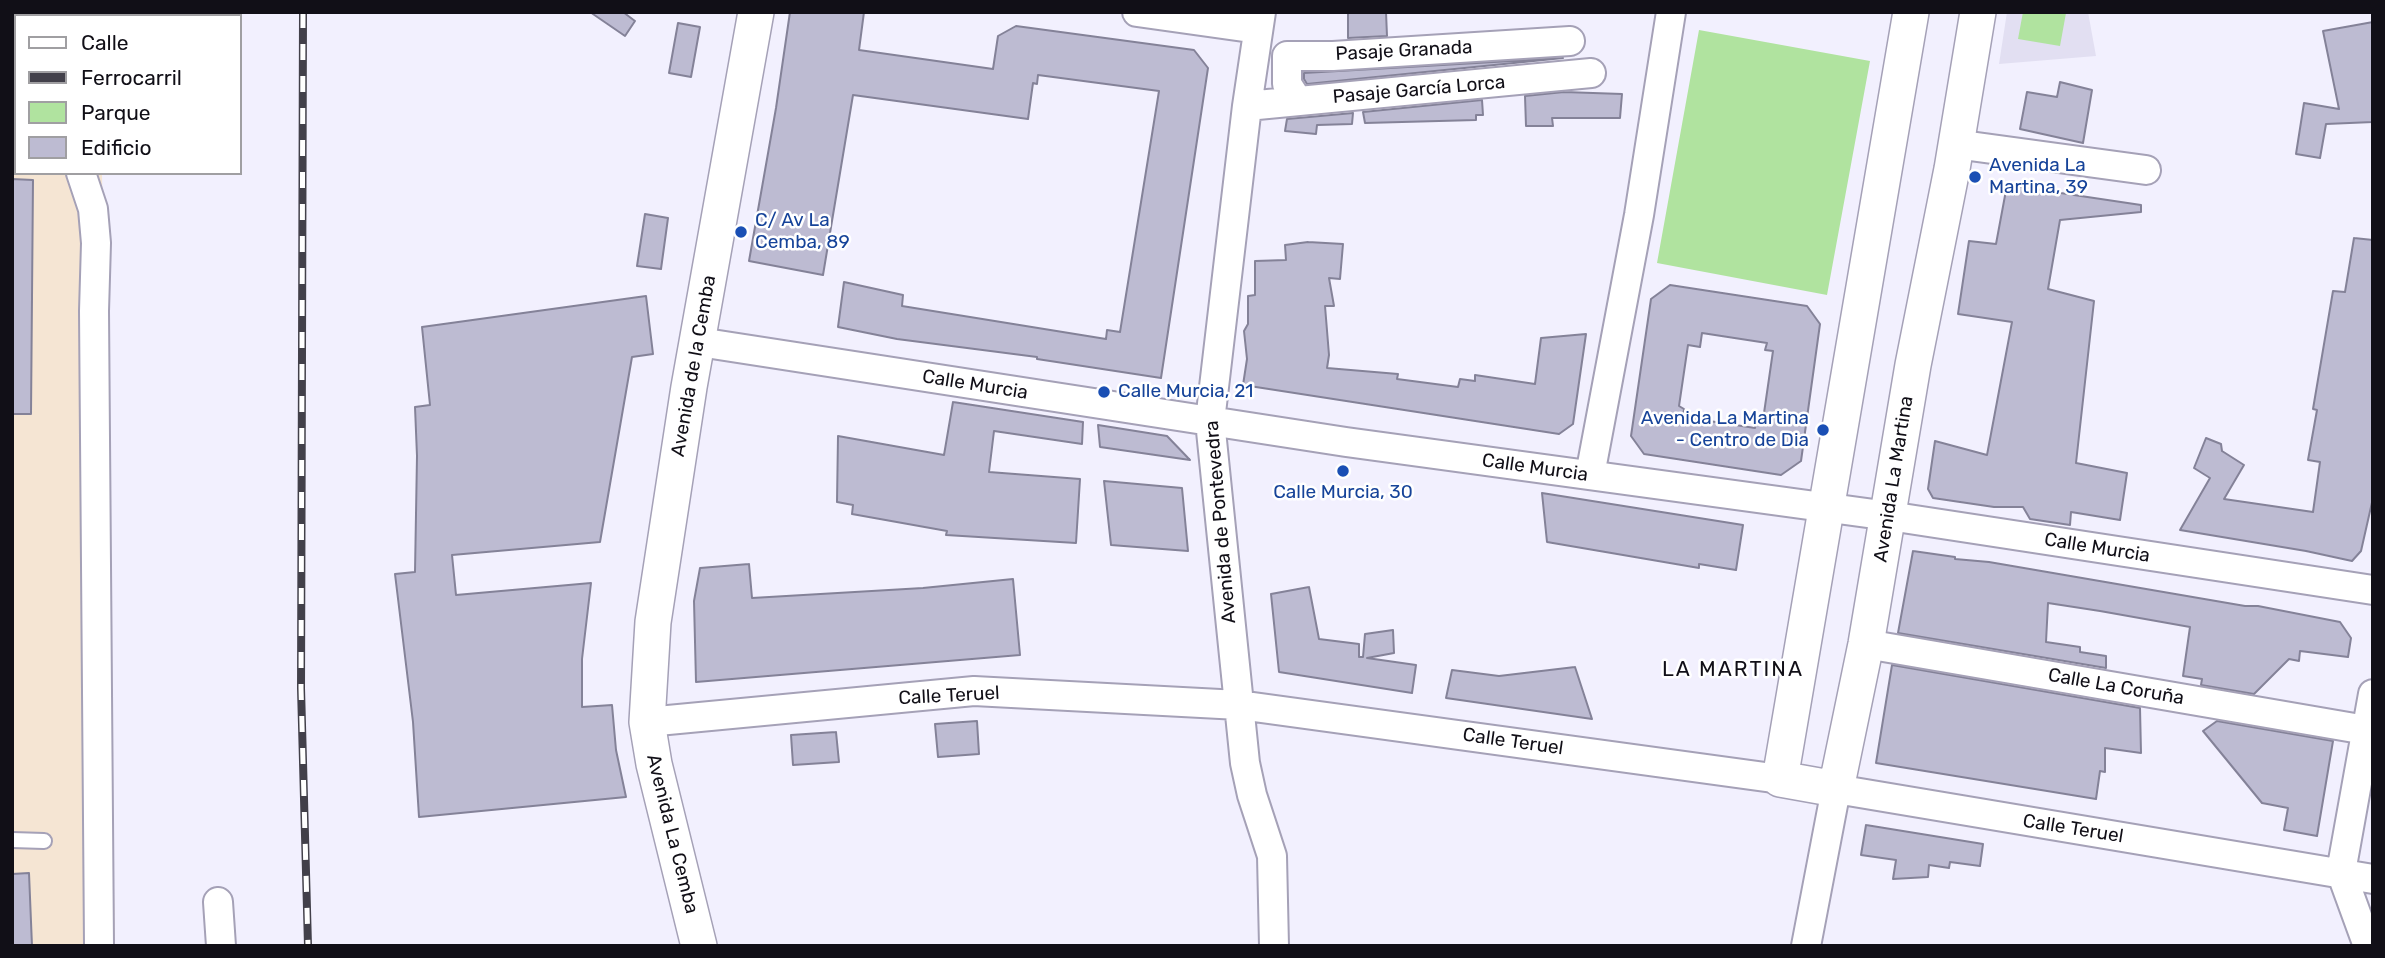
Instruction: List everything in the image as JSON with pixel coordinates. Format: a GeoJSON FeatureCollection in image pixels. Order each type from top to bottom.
{"type":"FeatureCollection","features":[{"type":"Feature","properties":{"kind":"street","name":"Avenida de la Cemba"},"geometry":{"type":"LineString","coordinates":[[647,722],[653,622],[690,387],[756,12]]}},
{"type":"Feature","properties":{"kind":"street"},"geometry":{"type":"LineString","coordinates":[[1137,12],[1260,21]]}},
{"type":"Feature","properties":{"kind":"street"},"geometry":{"type":"LineString","coordinates":[[1590,475],[1639,215],[1671,12]]}},
{"type":"Feature","properties":{"kind":"street"},"geometry":{"type":"LineString","coordinates":[[1780,779],[1911,12]]}},
{"type":"Feature","properties":{"kind":"street","name":"Avenida La Martina"},"geometry":{"type":"LineString","coordinates":[[1806,946],[1866,644],[1913,365],[1978,12]]}},
{"type":"Feature","properties":{"kind":"street","name":"Avenida de Pontevedra"},"geometry":{"type":"LineString","coordinates":[[1260,21],[1247,106],[1210,421],[1238,705],[1252,795],[1272,856],[1274,946]]}},
{"type":"Feature","properties":{"kind":"street","name":"Pasaje Granada"},"geometry":{"type":"LineString","coordinates":[[1298,101],[1287,84],[1287,56],[1333,56],[1570,41]]}},
{"type":"Feature","properties":{"kind":"street","name":"Pasaje García Lorca"},"geometry":{"type":"LineString","coordinates":[[1247,106],[1591,73]]}},
{"type":"Feature","properties":{"kind":"street"},"geometry":{"type":"LineString","coordinates":[[1955,144],[2146,170]]}},
{"type":"Feature","properties":{"kind":"street"},"geometry":{"type":"LineString","coordinates":[[82,175],[93,209],[96,243],[94,312],[99,946]]}},
{"type":"Feature","properties":{"kind":"street","name":"Calle Murcia"},"geometry":{"type":"LineString","coordinates":[[699,342],[1210,421],[1889,516],[2373,590]]}},
{"type":"Feature","properties":{"kind":"street","name":"Calle La Coruña"},"geometry":{"type":"LineString","coordinates":[[1866,644],[2366,730]]}},
{"type":"Feature","properties":{"kind":"street","name":"Calle Teruel"},"geometry":{"type":"LineString","coordinates":[[647,722],[974,691],[1238,705],[1780,779],[2373,879]]}},
{"type":"Feature","properties":{"kind":"street"},"geometry":{"type":"LineString","coordinates":[[2368,946],[2341,872],[2373,694]]}},
{"type":"Feature","properties":{"kind":"street","name":"Avenida La Cemba"},"geometry":{"type":"LineString","coordinates":[[647,722],[653,764],[699,946]]}},
{"type":"Feature","properties":{"kind":"street"},"geometry":{"type":"LineString","coordinates":[[218,902],[221,946]]}},
{"type":"Feature","properties":{"kind":"lane"},"geometry":{"type":"LineString","coordinates":[[12,840],[44,841]]}},
{"type":"Feature","properties":{"kind":"shaded area"},"geometry":{"type":"Polygon","coordinates":[[[12,12],[99,12],[14,14],[14,175],[102,175],[115,946],[12,946],[12,12]]]}},
{"type":"Feature","properties":{"kind":"shaded area"},"geometry":{"type":"Polygon","coordinates":[[[2007,12],[2088,12],[2096,56],[1999,64],[2007,12]]]}},
{"type":"Feature","properties":{"kind":"green space"},"geometry":{"type":"Polygon","coordinates":[[[2023,12],[2066,13],[2060,46],[2018,39],[2023,12]]]}},
{"type":"Feature","properties":{"kind":"green space"},"geometry":{"type":"Polygon","coordinates":[[[1699,30],[1870,61],[1827,295],[1657,263],[1699,30]]]}},
{"type":"Feature","properties":{"kind":"building"},"geometry":{"type":"Polygon","coordinates":[[[590,12],[623,12],[635,21],[625,36],[590,12]]]}},
{"type":"Feature","properties":{"kind":"building"},"geometry":{"type":"Polygon","coordinates":[[[790,12],[864,12],[859,50],[993,69],[998,36],[1016,26],[1194,50],[1208,68],[1161,378],[1037,357],[897,339],[838,327],[844,282],[903,295],[902,306],[1106,339],[1107,330],[1120,332],[1159,91],[1038,75],[1037,84],[1033,83],[1028,119],[853,95],[823,275],[749,261],[790,12]]]}},
{"type":"Feature","properties":{"kind":"building"},"geometry":{"type":"Polygon","coordinates":[[[1348,12],[1386,12],[1387,36],[1348,38],[1348,12]]]}},
{"type":"Feature","properties":{"kind":"building"},"geometry":{"type":"Polygon","coordinates":[[[2373,22],[2373,122],[2326,124],[2320,158],[2296,154],[2304,103],[2339,109],[2323,31],[2373,22]]]}},
{"type":"Feature","properties":{"kind":"building"},"geometry":{"type":"Polygon","coordinates":[[[678,23],[700,27],[691,77],[669,73],[678,23]]]}},
{"type":"Feature","properties":{"kind":"building"},"geometry":{"type":"Polygon","coordinates":[[[1563,58],[1307,84],[1304,79],[1304,73],[1563,58]]]}},
{"type":"Feature","properties":{"kind":"building"},"geometry":{"type":"Polygon","coordinates":[[[2060,82],[2092,90],[2083,143],[2020,129],[2027,92],[2057,97],[2060,82]]]}},
{"type":"Feature","properties":{"kind":"building"},"geometry":{"type":"Polygon","coordinates":[[[1564,92],[1622,94],[1620,118],[1552,118],[1553,126],[1526,126],[1525,96],[1564,92]]]}},
{"type":"Feature","properties":{"kind":"building"},"geometry":{"type":"Polygon","coordinates":[[[1482,100],[1483,115],[1476,115],[1476,120],[1365,123],[1363,112],[1482,100]]]}},
{"type":"Feature","properties":{"kind":"building"},"geometry":{"type":"Polygon","coordinates":[[[1353,113],[1352,124],[1317,125],[1316,134],[1285,131],[1287,119],[1353,113]]]}},
{"type":"Feature","properties":{"kind":"building"},"geometry":{"type":"Polygon","coordinates":[[[12,179],[33,180],[31,414],[12,414],[12,179]]]}},
{"type":"Feature","properties":{"kind":"building"},"geometry":{"type":"Polygon","coordinates":[[[2007,185],[2141,205],[2141,212],[2060,220],[2048,289],[2094,301],[2076,463],[2127,473],[2120,520],[2071,512],[2070,525],[2030,519],[2023,507],[1994,507],[1933,498],[1928,489],[1935,441],[1987,455],[2012,322],[1958,314],[1969,241],[1996,244],[2007,185]]]}},
{"type":"Feature","properties":{"kind":"building"},"geometry":{"type":"Polygon","coordinates":[[[645,214],[668,218],[661,269],[637,266],[645,214]]]}},
{"type":"Feature","properties":{"kind":"building"},"geometry":{"type":"Polygon","coordinates":[[[2354,238],[2373,240],[2373,498],[2361,551],[2352,561],[2180,530],[2210,478],[2194,468],[2206,438],[2221,444],[2222,451],[2244,465],[2224,499],[2313,512],[2320,462],[2308,460],[2317,410],[2313,409],[2333,291],[2345,292],[2354,238]]]}},
{"type":"Feature","properties":{"kind":"building"},"geometry":{"type":"Polygon","coordinates":[[[1308,242],[1343,244],[1340,279],[1329,278],[1334,306],[1325,306],[1329,355],[1327,368],[1398,374],[1397,379],[1458,387],[1460,379],[1475,381],[1475,375],[1535,384],[1541,338],[1586,334],[1573,424],[1559,434],[1243,385],[1247,359],[1244,331],[1248,324],[1248,296],[1255,295],[1255,261],[1286,260],[1285,245],[1308,242]]]}},
{"type":"Feature","properties":{"kind":"building"},"geometry":{"type":"Polygon","coordinates":[[[1670,285],[1807,306],[1820,324],[1801,461],[1781,475],[1644,454],[1631,436],[1651,299],[1670,285]],[[1702,333],[1700,347],[1688,345],[1679,406],[1684,409],[1683,417],[1755,428],[1757,419],[1763,420],[1773,351],[1765,350],[1767,343],[1702,333]]]}},
{"type":"Feature","properties":{"kind":"building"},"geometry":{"type":"Polygon","coordinates":[[[646,296],[653,354],[632,357],[600,542],[452,555],[456,595],[591,583],[582,659],[582,707],[612,705],[616,750],[626,797],[419,817],[413,722],[395,574],[415,572],[415,407],[430,405],[422,327],[646,296]]]}},
{"type":"Feature","properties":{"kind":"building"},"geometry":{"type":"Polygon","coordinates":[[[953,402],[1083,422],[1082,444],[994,431],[989,472],[1080,479],[1076,543],[946,535],[947,531],[852,514],[853,505],[837,502],[838,436],[944,455],[953,402]]]}},
{"type":"Feature","properties":{"kind":"building"},"geometry":{"type":"Polygon","coordinates":[[[1098,425],[1167,436],[1190,460],[1100,447],[1098,425]]]}},
{"type":"Feature","properties":{"kind":"building"},"geometry":{"type":"Polygon","coordinates":[[[1104,481],[1182,488],[1188,551],[1111,545],[1104,481]]]}},
{"type":"Feature","properties":{"kind":"building"},"geometry":{"type":"Polygon","coordinates":[[[1542,493],[1743,525],[1736,570],[1699,564],[1699,568],[1547,542],[1542,493]]]}},
{"type":"Feature","properties":{"kind":"building"},"geometry":{"type":"Polygon","coordinates":[[[1913,551],[2258,606],[2340,622],[2351,638],[2348,657],[2300,651],[2299,661],[2289,659],[2254,694],[2201,685],[2202,679],[2183,676],[2190,627],[2100,611],[2048,603],[2046,642],[2080,647],[2080,652],[2106,656],[2106,668],[1898,633],[1913,551]]]}},
{"type":"Feature","properties":{"kind":"building"},"geometry":{"type":"Polygon","coordinates":[[[749,564],[752,598],[923,588],[1013,579],[1020,655],[696,682],[694,601],[700,568],[749,564]]]}},
{"type":"Feature","properties":{"kind":"building"},"geometry":{"type":"Polygon","coordinates":[[[1309,587],[1319,639],[1359,644],[1359,657],[1363,657],[1365,634],[1393,630],[1394,653],[1367,658],[1416,665],[1412,693],[1279,672],[1271,594],[1309,587]]]}},
{"type":"Feature","properties":{"kind":"building"},"geometry":{"type":"Polygon","coordinates":[[[1892,665],[2140,708],[2141,753],[2105,748],[2105,772],[2100,771],[2096,799],[1876,763],[1892,665]]]}},
{"type":"Feature","properties":{"kind":"building"},"geometry":{"type":"Polygon","coordinates":[[[1575,667],[1592,719],[1446,698],[1452,670],[1499,676],[1575,667]]]}},
{"type":"Feature","properties":{"kind":"building"},"geometry":{"type":"Polygon","coordinates":[[[977,721],[979,754],[938,757],[935,724],[977,721]]]}},
{"type":"Feature","properties":{"kind":"building"},"geometry":{"type":"Polygon","coordinates":[[[2217,721],[2333,741],[2317,836],[2284,830],[2288,808],[2262,803],[2203,731],[2217,721]]]}},
{"type":"Feature","properties":{"kind":"building"},"geometry":{"type":"Polygon","coordinates":[[[836,732],[839,762],[793,765],[791,735],[836,732]]]}},
{"type":"Feature","properties":{"kind":"building"},"geometry":{"type":"Polygon","coordinates":[[[1866,825],[1983,844],[1980,866],[1950,862],[1949,868],[1929,865],[1928,877],[1893,879],[1896,860],[1861,855],[1866,825]]]}},
{"type":"Feature","properties":{"kind":"building"},"geometry":{"type":"Polygon","coordinates":[[[29,873],[32,946],[12,946],[12,874],[29,873]]]}},
{"type":"Feature","properties":{"kind":"railway"},"geometry":{"type":"LineString","coordinates":[[303,12],[301,688],[308,946]]}},
{"type":"Feature","properties":{"kind":"place","name":"Avenida La Martina, 39"},"geometry":{"type":"Point","coordinates":[1975,177]}},
{"type":"Feature","properties":{"kind":"place","name":"C/ Av La Cemba, 89"},"geometry":{"type":"Point","coordinates":[741,232]}},
{"type":"Feature","properties":{"kind":"place","name":"Calle Murcia, 21"},"geometry":{"type":"Point","coordinates":[1104,392]}},
{"type":"Feature","properties":{"kind":"place","name":"Avenida La Martina - Centro de Dia"},"geometry":{"type":"Point","coordinates":[1823,430]}},
{"type":"Feature","properties":{"kind":"place","name":"Calle Murcia, 30"},"geometry":{"type":"Point","coordinates":[1343,471]}},
{"type":"Feature","properties":{"kind":"district","name":"LA MARTINA"},"geometry":{"type":"Point","coordinates":[1733,670]}}]}
